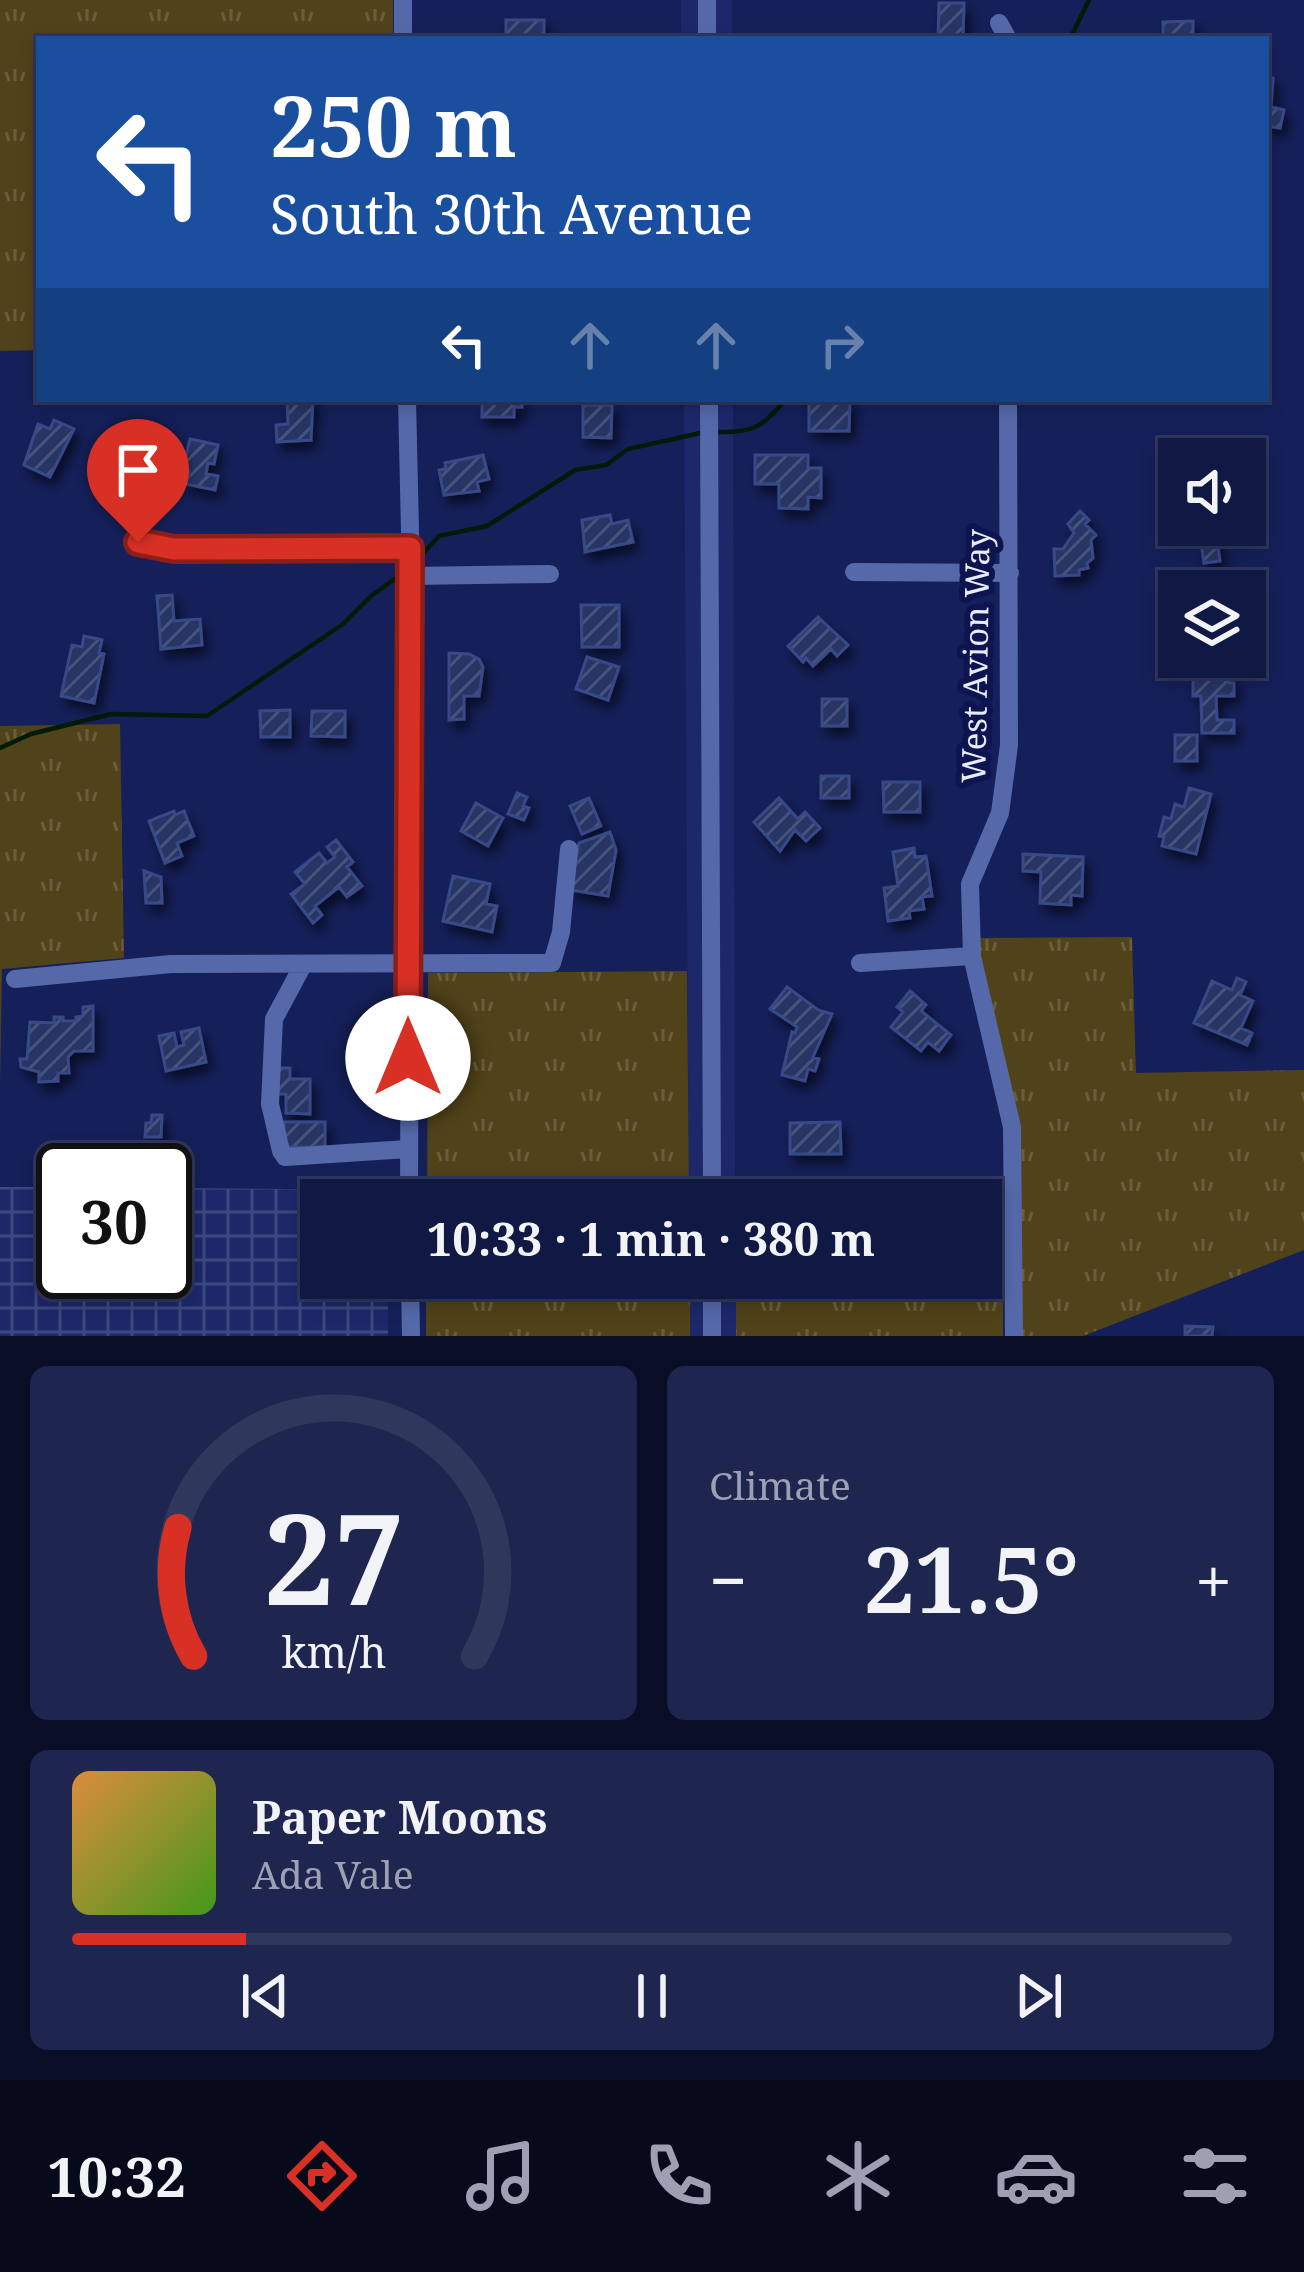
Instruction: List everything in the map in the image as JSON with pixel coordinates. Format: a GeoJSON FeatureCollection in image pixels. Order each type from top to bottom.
{"type":"FeatureCollection","features":[{"type":"Feature","properties":{"kind":"street"},"geometry":{"type":"LineString","coordinates":[[403,0],[403,36]]}},
{"type":"Feature","properties":{"kind":"street"},"geometry":{"type":"LineString","coordinates":[[707,0],[707,36]]}},
{"type":"Feature","properties":{"kind":"street"},"geometry":{"type":"LineString","coordinates":[[407,402],[409,1179]]}},
{"type":"Feature","properties":{"kind":"street"},"geometry":{"type":"LineString","coordinates":[[709,402],[712,1179]]}},
{"type":"Feature","properties":{"kind":"street","name":"West Avion Way"},"geometry":{"type":"LineString","coordinates":[[1008,402],[1009,745],[1000,813],[970,884],[972,956],[1012,1127],[1014,1336]]}},
{"type":"Feature","properties":{"kind":"street"},"geometry":{"type":"LineString","coordinates":[[138,542],[174,549],[410,548]]}},
{"type":"Feature","properties":{"kind":"street"},"geometry":{"type":"LineString","coordinates":[[854,572],[1010,573]]}},
{"type":"Feature","properties":{"kind":"street"},"geometry":{"type":"LineString","coordinates":[[411,576],[550,574]]}},
{"type":"Feature","properties":{"kind":"street"},"geometry":{"type":"LineString","coordinates":[[15,979],[171,964],[552,963],[561,932],[569,849]]}},
{"type":"Feature","properties":{"kind":"street"},"geometry":{"type":"LineString","coordinates":[[860,963],[972,956]]}},
{"type":"Feature","properties":{"kind":"street"},"geometry":{"type":"LineString","coordinates":[[303,965],[274,1019],[269,1104],[281,1151],[285,1156],[408,1149]]}},
{"type":"Feature","properties":{"kind":"street"},"geometry":{"type":"LineString","coordinates":[[410,1299],[411,1336]]}},
{"type":"Feature","properties":{"kind":"street"},"geometry":{"type":"LineString","coordinates":[[712,1299],[712,1336]]}},
{"type":"Feature","properties":{"kind":"shaded area"},"geometry":{"type":"Polygon","coordinates":[[[681,0],[732,0],[732,36],[681,36],[681,0]]]}},
{"type":"Feature","properties":{"kind":"shaded area"},"geometry":{"type":"Polygon","coordinates":[[[684,402],[733,402],[735,1179],[689,1179],[684,402]]]}},
{"type":"Feature","properties":{"kind":"shaded area"},"geometry":{"type":"Polygon","coordinates":[[[0,1187],[36,1187],[36,1299],[192,1299],[192,1188],[300,1189],[300,1299],[388,1299],[388,1336],[0,1336],[0,1187]]]}},
{"type":"Feature","properties":{"kind":"shaded area"},"geometry":{"type":"Polygon","coordinates":[[[690,1299],[736,1299],[736,1336],[690,1336],[690,1299]]]}},
{"type":"Feature","properties":{"kind":"green space"},"geometry":{"type":"Polygon","coordinates":[[[0,0],[393,0],[393,36],[36,36],[36,350],[0,351],[0,0]]]}},
{"type":"Feature","properties":{"kind":"green space"},"geometry":{"type":"Polygon","coordinates":[[[120,724],[124,958],[2,969],[0,1082],[0,726],[120,724]]]}},
{"type":"Feature","properties":{"kind":"green space"},"geometry":{"type":"Polygon","coordinates":[[[1132,937],[1136,1073],[1304,1070],[1304,1250],[1083,1336],[1022,1336],[1020,1128],[977,938],[1132,937]]]}},
{"type":"Feature","properties":{"kind":"green space"},"geometry":{"type":"Polygon","coordinates":[[[687,971],[689,1179],[427,1179],[428,973],[687,971]]]}},
{"type":"Feature","properties":{"kind":"green space"},"geometry":{"type":"Polygon","coordinates":[[[1002,1183],[1003,1336],[736,1336],[736,1299],[1002,1299],[1002,1183]]]}},
{"type":"Feature","properties":{"kind":"green space"},"geometry":{"type":"Polygon","coordinates":[[[426,1299],[690,1299],[690,1336],[426,1336],[426,1299]]]}},
{"type":"Feature","properties":{"kind":"building"},"geometry":{"type":"Polygon","coordinates":[[[939,3],[964,3],[963,36],[938,36],[939,3]]]}},
{"type":"Feature","properties":{"kind":"building"},"geometry":{"type":"Polygon","coordinates":[[[506,20],[544,20],[544,36],[506,36],[506,20]]]}},
{"type":"Feature","properties":{"kind":"building"},"geometry":{"type":"Polygon","coordinates":[[[1193,21],[1193,36],[1163,36],[1163,22],[1193,21]]]}},
{"type":"Feature","properties":{"kind":"building"},"geometry":{"type":"Polygon","coordinates":[[[1269,77],[1273,78],[1271,107],[1284,110],[1280,128],[1269,126],[1269,77]]]}},
{"type":"Feature","properties":{"kind":"building"},"geometry":{"type":"Polygon","coordinates":[[[287,402],[313,402],[311,440],[277,442],[276,425],[288,424],[287,402]]]}},
{"type":"Feature","properties":{"kind":"building"},"geometry":{"type":"Polygon","coordinates":[[[482,402],[522,402],[522,407],[514,407],[514,417],[482,417],[482,402]]]}},
{"type":"Feature","properties":{"kind":"building"},"geometry":{"type":"Polygon","coordinates":[[[809,402],[850,402],[849,431],[809,431],[809,402]]]}},
{"type":"Feature","properties":{"kind":"building"},"geometry":{"type":"Polygon","coordinates":[[[583,405],[612,405],[611,438],[583,437],[583,405]]]}},
{"type":"Feature","properties":{"kind":"building"},"geometry":{"type":"Polygon","coordinates":[[[54,420],[74,429],[50,477],[24,465],[38,424],[50,429],[54,420]]]}},
{"type":"Feature","properties":{"kind":"building"},"geometry":{"type":"Polygon","coordinates":[[[190,439],[218,445],[206,474],[218,476],[215,490],[186,484],[189,471],[183,469],[190,439]]]}},
{"type":"Feature","properties":{"kind":"building"},"geometry":{"type":"Polygon","coordinates":[[[483,455],[489,479],[477,482],[479,491],[444,495],[439,470],[446,469],[445,463],[483,455]]]}},
{"type":"Feature","properties":{"kind":"building"},"geometry":{"type":"Polygon","coordinates":[[[755,455],[808,455],[808,468],[821,468],[821,498],[808,497],[808,509],[779,508],[779,484],[755,484],[755,455]]]}},
{"type":"Feature","properties":{"kind":"building"},"geometry":{"type":"Polygon","coordinates":[[[1080,511],[1096,535],[1091,540],[1093,558],[1079,575],[1055,576],[1054,549],[1063,549],[1074,533],[1068,524],[1080,511]]]}},
{"type":"Feature","properties":{"kind":"building"},"geometry":{"type":"Polygon","coordinates":[[[610,515],[612,524],[628,520],[633,542],[585,552],[582,520],[610,515]]]}},
{"type":"Feature","properties":{"kind":"building"},"geometry":{"type":"Polygon","coordinates":[[[1201,546],[1218,546],[1220,561],[1204,563],[1201,546]]]}},
{"type":"Feature","properties":{"kind":"building"},"geometry":{"type":"Polygon","coordinates":[[[172,595],[174,621],[200,619],[202,645],[161,649],[157,596],[172,595]]]}},
{"type":"Feature","properties":{"kind":"building"},"geometry":{"type":"Polygon","coordinates":[[[581,605],[619,605],[619,647],[582,647],[581,605]]]}},
{"type":"Feature","properties":{"kind":"building"},"geometry":{"type":"Polygon","coordinates":[[[818,617],[848,645],[837,656],[831,649],[813,666],[788,646],[818,617]]]}},
{"type":"Feature","properties":{"kind":"building"},"geometry":{"type":"Polygon","coordinates":[[[84,636],[102,640],[99,653],[104,654],[94,703],[61,696],[72,645],[82,647],[84,636]]]}},
{"type":"Feature","properties":{"kind":"building"},"geometry":{"type":"Polygon","coordinates":[[[449,653],[469,654],[483,667],[479,696],[464,696],[464,719],[449,720],[449,653]]]}},
{"type":"Feature","properties":{"kind":"building"},"geometry":{"type":"Polygon","coordinates":[[[587,657],[619,667],[608,700],[576,689],[587,657]]]}},
{"type":"Feature","properties":{"kind":"building"},"geometry":{"type":"Polygon","coordinates":[[[1193,678],[1229,678],[1234,683],[1234,696],[1216,696],[1217,720],[1234,720],[1234,733],[1202,733],[1201,696],[1193,696],[1193,678]]]}},
{"type":"Feature","properties":{"kind":"building"},"geometry":{"type":"Polygon","coordinates":[[[822,699],[847,699],[847,726],[822,726],[822,699]]]}},
{"type":"Feature","properties":{"kind":"building"},"geometry":{"type":"Polygon","coordinates":[[[290,710],[290,737],[261,737],[260,711],[290,710]]]}},
{"type":"Feature","properties":{"kind":"building"},"geometry":{"type":"Polygon","coordinates":[[[312,711],[345,711],[345,737],[311,736],[312,711]]]}},
{"type":"Feature","properties":{"kind":"building"},"geometry":{"type":"Polygon","coordinates":[[[1175,735],[1197,735],[1197,761],[1175,761],[1175,735]]]}},
{"type":"Feature","properties":{"kind":"building"},"geometry":{"type":"Polygon","coordinates":[[[821,776],[849,776],[849,798],[821,798],[821,776]]]}},
{"type":"Feature","properties":{"kind":"building"},"geometry":{"type":"Polygon","coordinates":[[[883,782],[920,782],[920,812],[884,812],[883,782]]]}},
{"type":"Feature","properties":{"kind":"building"},"geometry":{"type":"Polygon","coordinates":[[[1189,788],[1211,794],[1196,854],[1162,846],[1164,837],[1159,836],[1164,817],[1171,819],[1175,804],[1184,807],[1189,788]]]}},
{"type":"Feature","properties":{"kind":"building"},"geometry":{"type":"Polygon","coordinates":[[[517,793],[527,797],[524,820],[508,814],[517,793]]]}},
{"type":"Feature","properties":{"kind":"building"},"geometry":{"type":"Polygon","coordinates":[[[589,798],[601,826],[582,834],[570,806],[589,798]]]}},
{"type":"Feature","properties":{"kind":"building"},"geometry":{"type":"Polygon","coordinates":[[[779,798],[798,819],[805,812],[820,828],[806,841],[795,830],[780,851],[754,822],[779,798]]]}},
{"type":"Feature","properties":{"kind":"building"},"geometry":{"type":"Polygon","coordinates":[[[476,803],[503,818],[488,846],[461,831],[476,803]]]}},
{"type":"Feature","properties":{"kind":"building"},"geometry":{"type":"Polygon","coordinates":[[[174,811],[175,815],[184,811],[194,836],[177,843],[182,856],[165,863],[149,821],[174,811]]]}},
{"type":"Feature","properties":{"kind":"building"},"geometry":{"type":"Polygon","coordinates":[[[610,832],[616,850],[608,896],[571,890],[579,843],[610,832]]]}},
{"type":"Feature","properties":{"kind":"building"},"geometry":{"type":"Polygon","coordinates":[[[336,840],[353,862],[347,867],[362,886],[347,897],[339,887],[315,906],[322,915],[313,923],[291,894],[305,884],[295,872],[319,853],[327,863],[335,857],[327,847],[336,840]]]}},
{"type":"Feature","properties":{"kind":"building"},"geometry":{"type":"Polygon","coordinates":[[[914,848],[915,857],[926,856],[932,896],[922,897],[924,909],[909,911],[910,918],[888,921],[884,888],[898,886],[893,852],[914,848]]]}},
{"type":"Feature","properties":{"kind":"building"},"geometry":{"type":"Polygon","coordinates":[[[1023,854],[1083,857],[1082,896],[1071,895],[1071,905],[1040,903],[1041,872],[1023,871],[1023,854]]]}},
{"type":"Feature","properties":{"kind":"building"},"geometry":{"type":"Polygon","coordinates":[[[144,871],[161,877],[162,903],[146,903],[144,871]]]}},
{"type":"Feature","properties":{"kind":"building"},"geometry":{"type":"Polygon","coordinates":[[[453,876],[490,884],[486,904],[497,906],[492,932],[443,921],[453,876]]]}},
{"type":"Feature","properties":{"kind":"building"},"geometry":{"type":"Polygon","coordinates":[[[1237,978],[1246,982],[1240,995],[1253,1001],[1241,1028],[1252,1033],[1247,1045],[1194,1023],[1212,981],[1232,990],[1237,978]]]}},
{"type":"Feature","properties":{"kind":"building"},"geometry":{"type":"Polygon","coordinates":[[[787,987],[818,1010],[832,1014],[813,1057],[819,1059],[815,1071],[808,1069],[805,1081],[782,1075],[797,1027],[770,1009],[787,987]]]}},
{"type":"Feature","properties":{"kind":"building"},"geometry":{"type":"Polygon","coordinates":[[[910,991],[926,1005],[921,1011],[951,1035],[939,1051],[928,1042],[921,1051],[891,1027],[903,1012],[897,1007],[910,991]]]}},
{"type":"Feature","properties":{"kind":"building"},"geometry":{"type":"Polygon","coordinates":[[[93,1006],[93,1051],[74,1051],[68,1057],[69,1073],[58,1073],[58,1081],[39,1082],[39,1072],[21,1067],[20,1059],[27,1059],[30,1022],[54,1023],[54,1017],[76,1021],[83,1016],[83,1007],[93,1006]]]}},
{"type":"Feature","properties":{"kind":"building"},"geometry":{"type":"Polygon","coordinates":[[[199,1028],[206,1062],[166,1071],[159,1036],[174,1033],[177,1047],[184,1045],[181,1032],[199,1028]]]}},
{"type":"Feature","properties":{"kind":"building"},"geometry":{"type":"Polygon","coordinates":[[[278,1068],[290,1068],[290,1079],[310,1079],[310,1114],[286,1113],[286,1094],[278,1094],[278,1068]]]}},
{"type":"Feature","properties":{"kind":"building"},"geometry":{"type":"Polygon","coordinates":[[[152,1115],[162,1115],[161,1137],[145,1137],[152,1115]]]}},
{"type":"Feature","properties":{"kind":"building"},"geometry":{"type":"Polygon","coordinates":[[[284,1122],[325,1122],[325,1147],[285,1147],[284,1122]]]}},
{"type":"Feature","properties":{"kind":"building"},"geometry":{"type":"Polygon","coordinates":[[[840,1122],[841,1154],[790,1154],[790,1123],[840,1122]]]}},
{"type":"Feature","properties":{"kind":"building"},"geometry":{"type":"Polygon","coordinates":[[[1185,1326],[1213,1327],[1212,1336],[1185,1336],[1185,1326]]]}},
{"type":"Feature","properties":{"kind":"waterway"},"geometry":{"type":"LineString","coordinates":[[1071,36],[1089,0]]}},
{"type":"Feature","properties":{"kind":"waterway"},"geometry":{"type":"LineString","coordinates":[[716,432],[756,427],[783,402]]}},
{"type":"Feature","properties":{"kind":"waterway"},"geometry":{"type":"LineString","coordinates":[[416,561],[439,536],[487,526],[575,470],[606,465],[628,449],[705,432]]}},
{"type":"Feature","properties":{"kind":"waterway"},"geometry":{"type":"LineString","coordinates":[[0,748],[31,734],[111,714],[207,716],[343,624],[403,573]]}},
{"type":"Feature","properties":{"kind":"route"},"geometry":{"type":"LineString","coordinates":[[138,542],[174,549],[410,548],[408,1058]]}}]}
